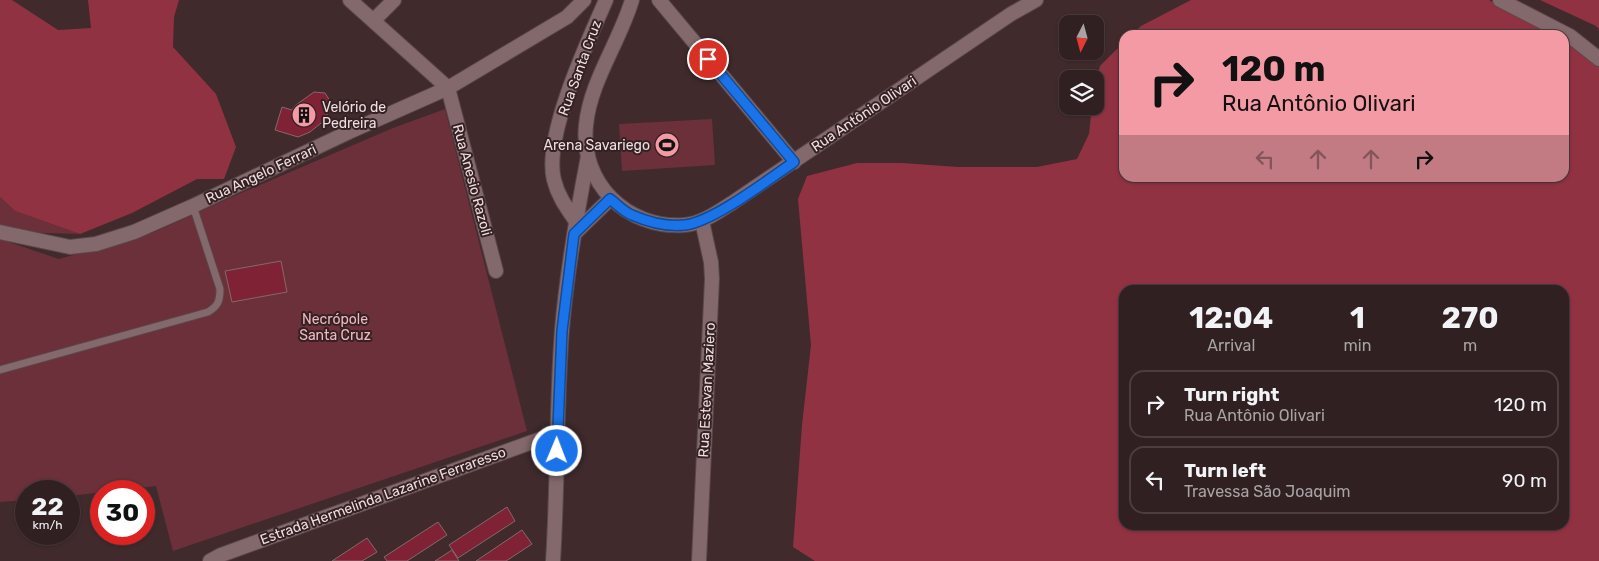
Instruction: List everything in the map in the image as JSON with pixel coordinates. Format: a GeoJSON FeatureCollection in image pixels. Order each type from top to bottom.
{"type":"FeatureCollection","features":[{"type":"Feature","properties":{"kind":"street"},"geometry":{"type":"LineString","coordinates":[[350,0],[448,88]]}},
{"type":"Feature","properties":{"kind":"street"},"geometry":{"type":"LineString","coordinates":[[374,20],[394,0]]}},
{"type":"Feature","properties":{"kind":"street","name":"Rua Angelo Ferrari"},"geometry":{"type":"LineString","coordinates":[[0,232],[70,247],[96,244],[134,232],[350,131],[448,88],[567,17],[584,0]]}},
{"type":"Feature","properties":{"kind":"street","name":"Rua Santa Cruz"},"geometry":{"type":"LineString","coordinates":[[575,227],[559,197],[553,178],[552,159],[558,127],[578,65],[606,0]]}},
{"type":"Feature","properties":{"kind":"street","name":"Rua Antônio Olivari"},"geometry":{"type":"LineString","coordinates":[[632,0],[592,97],[586,126],[588,156],[599,182],[610,199],[630,214],[656,224],[685,225],[702,221],[732,204],[1011,14],[1036,0]]}},
{"type":"Feature","properties":{"kind":"street"},"geometry":{"type":"LineString","coordinates":[[659,0],[794,162]]}},
{"type":"Feature","properties":{"kind":"street"},"geometry":{"type":"LineString","coordinates":[[1500,0],[1558,30]]}},
{"type":"Feature","properties":{"kind":"street"},"geometry":{"type":"LineString","coordinates":[[1569,35],[1599,59]]}},
{"type":"Feature","properties":{"kind":"street","name":"Rua Anesio Razoli"},"geometry":{"type":"LineString","coordinates":[[448,88],[496,271]]}},
{"type":"Feature","properties":{"kind":"street"},"geometry":{"type":"LineString","coordinates":[[553,561],[557,506],[557,433],[562,331],[575,227],[588,156]]}},
{"type":"Feature","properties":{"kind":"street"},"geometry":{"type":"LineString","coordinates":[[575,227],[610,199]]}},
{"type":"Feature","properties":{"kind":"street","name":"Rua Estevan Maziero"},"geometry":{"type":"LineString","coordinates":[[699,561],[712,279],[711,262],[702,221]]}},
{"type":"Feature","properties":{"kind":"street","name":"Estrada Hermelinda Lazarine Ferraresso"},"geometry":{"type":"LineString","coordinates":[[210,561],[221,555],[557,433]]}},
{"type":"Feature","properties":{"kind":"lane"},"geometry":{"type":"LineString","coordinates":[[0,370],[208,312],[216,307],[220,299],[220,289],[193,206]]}},
{"type":"Feature","properties":{"kind":"green space","name":"Necrópole Santa Cruz"},"geometry":{"type":"Polygon","coordinates":[[[445,109],[527,431],[173,551],[155,486],[155,480],[90,480],[90,494],[80,495],[80,480],[15,480],[15,501],[0,502],[0,239],[59,259],[154,232],[393,128],[445,109]]]}},
{"type":"Feature","properties":{"kind":"green space","name":"Arena Savariego"},"geometry":{"type":"Polygon","coordinates":[[[712,119],[715,165],[622,171],[619,124],[712,119]]]}},
{"type":"Feature","properties":{"kind":"green space"},"geometry":{"type":"Polygon","coordinates":[[[0,197],[15,211],[80,234],[15,232],[0,226],[0,197]]]}},
{"type":"Feature","properties":{"kind":"shaded area"},"geometry":{"type":"Polygon","coordinates":[[[0,0],[12,0],[58,30],[91,28],[88,0],[179,0],[174,17],[173,47],[216,94],[236,147],[224,179],[197,179],[132,213],[80,234],[15,211],[0,197],[0,0]]]}},
{"type":"Feature","properties":{"kind":"shaded area"},"geometry":{"type":"Polygon","coordinates":[[[1191,0],[1489,0],[1523,20],[1548,30],[1137,30],[1191,0]]]}},
{"type":"Feature","properties":{"kind":"shaded area"},"geometry":{"type":"Polygon","coordinates":[[[1540,0],[1599,0],[1599,29],[1596,26],[1540,0]]]}},
{"type":"Feature","properties":{"kind":"shaded area"},"geometry":{"type":"Polygon","coordinates":[[[1569,40],[1599,65],[1599,561],[815,561],[793,547],[802,425],[811,345],[798,199],[807,176],[857,163],[902,163],[958,167],[1037,167],[1077,159],[1089,134],[1091,115],[1104,115],[1104,70],[1099,70],[1100,66],[1119,47],[1119,182],[1569,182],[1569,40]]]}},
{"type":"Feature","properties":{"kind":"building","name":"Velório de Pedreira"},"geometry":{"type":"Polygon","coordinates":[[[314,92],[325,93],[330,101],[326,119],[310,132],[298,137],[275,130],[282,107],[292,110],[314,92]]]}},
{"type":"Feature","properties":{"kind":"building"},"geometry":{"type":"Polygon","coordinates":[[[281,261],[287,292],[232,302],[225,271],[281,261]]]}},
{"type":"Feature","properties":{"kind":"building"},"geometry":{"type":"Polygon","coordinates":[[[507,507],[515,521],[458,558],[449,545],[507,507]]]}},
{"type":"Feature","properties":{"kind":"building"},"geometry":{"type":"Polygon","coordinates":[[[438,522],[447,535],[407,561],[387,561],[384,557],[438,522]]]}},
{"type":"Feature","properties":{"kind":"building"},"geometry":{"type":"Polygon","coordinates":[[[522,530],[532,544],[506,561],[476,561],[522,530]]]}},
{"type":"Feature","properties":{"kind":"building"},"geometry":{"type":"Polygon","coordinates":[[[367,538],[377,552],[362,561],[332,561],[367,538]]]}},
{"type":"Feature","properties":{"kind":"building"},"geometry":{"type":"Polygon","coordinates":[[[452,550],[459,561],[435,561],[452,550]]]}},
{"type":"Feature","properties":{"kind":"place","name":"Velório de Pedreira"},"geometry":{"type":"Point","coordinates":[304,115]}},
{"type":"Feature","properties":{"kind":"place","name":"Arena Savariego"},"geometry":{"type":"Point","coordinates":[667,145]}},
{"type":"Feature","properties":{"kind":"route"},"geometry":{"type":"LineString","coordinates":[[557,451],[562,331],[574,234],[610,199],[630,214],[656,224],[685,225],[702,221],[732,204],[794,162],[708,59]]}}]}
